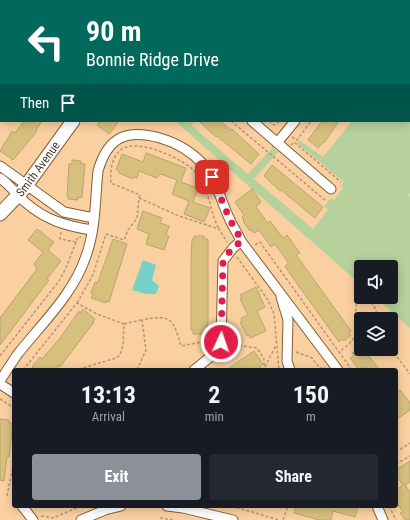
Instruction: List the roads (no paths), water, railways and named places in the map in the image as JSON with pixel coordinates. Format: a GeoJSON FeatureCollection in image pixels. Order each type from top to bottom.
{"type":"FeatureCollection","features":[{"type":"Feature","properties":{"kind":"main road","name":"Smith Avenue"},"geometry":{"type":"LineString","coordinates":[[0,214],[27,184],[72,122]]}},
{"type":"Feature","properties":{"kind":"street"},"geometry":{"type":"LineString","coordinates":[[253,122],[331,189]]}},
{"type":"Feature","properties":{"kind":"street"},"geometry":{"type":"LineString","coordinates":[[277,143],[294,122]]}},
{"type":"Feature","properties":{"kind":"street"},"geometry":{"type":"LineString","coordinates":[[12,391],[0,382],[16,356],[61,302],[73,285],[87,254],[94,218],[98,171],[107,150],[115,142],[134,133],[144,134],[180,146],[193,154],[204,165],[212,177],[230,220],[242,241],[337,368]]}},
{"type":"Feature","properties":{"kind":"street"},"geometry":{"type":"LineString","coordinates":[[0,166],[64,212],[94,218]]}},
{"type":"Feature","properties":{"kind":"street"},"geometry":{"type":"LineString","coordinates":[[0,178],[24,201],[51,220],[60,224],[92,230]]}},
{"type":"Feature","properties":{"kind":"street"},"geometry":{"type":"LineString","coordinates":[[196,368],[214,354],[221,342],[223,262],[232,248],[242,241]]}},
{"type":"Feature","properties":{"kind":"street"},"geometry":{"type":"LineString","coordinates":[[280,292],[288,320],[288,361],[290,368]]}},
{"type":"Feature","properties":{"kind":"street"},"geometry":{"type":"LineString","coordinates":[[24,508],[33,520]]}},
{"type":"Feature","properties":{"kind":"street"},"geometry":{"type":"LineString","coordinates":[[81,520],[113,508]]}},
{"type":"Feature","properties":{"kind":"street"},"geometry":{"type":"LineString","coordinates":[[183,508],[233,520]]}},
{"type":"Feature","properties":{"kind":"street"},"geometry":{"type":"LineString","coordinates":[[378,508],[383,520]]}},
{"type":"Feature","properties":{"kind":"water"},"geometry":{"type":"Polygon","coordinates":[[[143,260],[156,265],[152,280],[159,286],[156,294],[146,294],[132,290],[143,260]]]}}]}
